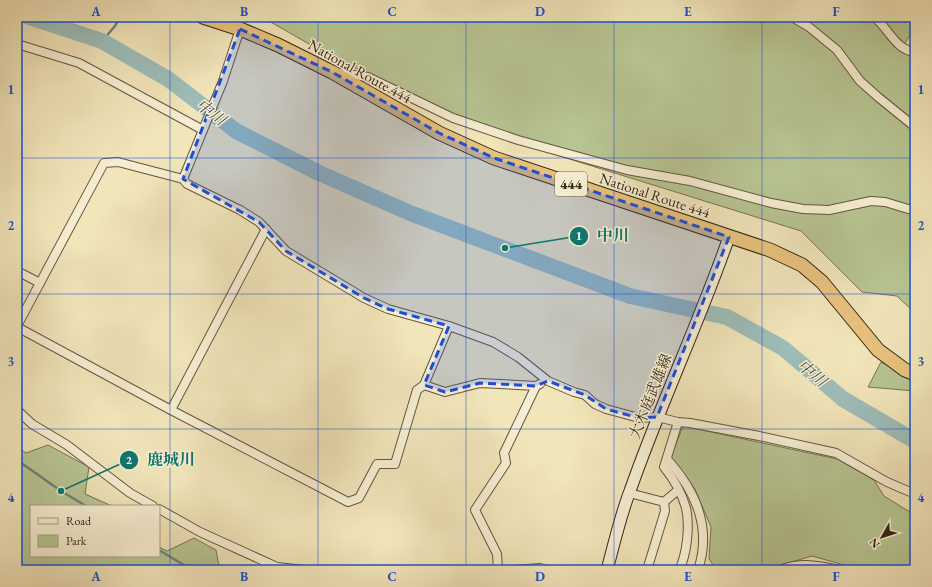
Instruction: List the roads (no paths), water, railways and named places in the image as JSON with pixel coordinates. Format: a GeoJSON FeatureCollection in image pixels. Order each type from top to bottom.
{"type":"FeatureCollection","features":[{"type":"Feature","properties":{"kind":"highway","name":"National Route 444"},"geometry":{"type":"LineString","coordinates":[[203,17],[240,29],[278,45],[332,72],[439,133],[494,158],[770,250],[802,266],[822,282],[878,350],[905,370],[915,374]]}},
{"type":"Feature","properties":{"kind":"main road","name":"大木庭武雄線"},"geometry":{"type":"LineString","coordinates":[[607,570],[629,493],[657,417],[717,272],[729,236]]}},
{"type":"Feature","properties":{"kind":"street"},"geometry":{"type":"LineString","coordinates":[[792,17],[837,50],[860,81],[915,127]]}},
{"type":"Feature","properties":{"kind":"street"},"geometry":{"type":"LineString","coordinates":[[874,17],[879,21],[894,41],[910,52],[915,52]]}},
{"type":"Feature","properties":{"kind":"street"},"geometry":{"type":"LineString","coordinates":[[183,179],[223,81],[240,29]]}},
{"type":"Feature","properties":{"kind":"street"},"geometry":{"type":"LineString","coordinates":[[17,44],[79,63],[203,130]]}},
{"type":"Feature","properties":{"kind":"street"},"geometry":{"type":"LineString","coordinates":[[332,72],[368,77],[453,118],[518,140],[627,170],[690,181],[771,203],[803,209],[829,210],[871,201],[885,202],[915,211]]}},
{"type":"Feature","properties":{"kind":"street"},"geometry":{"type":"LineString","coordinates":[[449,326],[424,385],[417,390],[395,464],[377,464],[359,498],[348,502],[171,410],[17,326],[104,163],[118,162],[183,179],[187,184],[240,210],[259,222],[286,251],[364,298],[388,309],[449,326],[493,342],[518,357],[548,381],[585,395],[595,404],[606,409],[639,418],[657,417],[759,436],[836,453],[887,482],[915,494]]}},
{"type":"Feature","properties":{"kind":"street"},"geometry":{"type":"LineString","coordinates":[[171,410],[266,229]]}},
{"type":"Feature","properties":{"kind":"street"},"geometry":{"type":"LineString","coordinates":[[17,270],[40,283]]}},
{"type":"Feature","properties":{"kind":"street"},"geometry":{"type":"LineString","coordinates":[[424,385],[445,392],[480,383],[536,386],[548,381]]}},
{"type":"Feature","properties":{"kind":"street"},"geometry":{"type":"LineString","coordinates":[[498,570],[497,554],[475,510],[506,463],[504,453],[536,386]]}},
{"type":"Feature","properties":{"kind":"street"},"geometry":{"type":"LineString","coordinates":[[17,410],[32,424],[67,445],[130,493],[151,505]]}},
{"type":"Feature","properties":{"kind":"street"},"geometry":{"type":"LineString","coordinates":[[678,422],[664,467],[671,476],[686,508],[688,528],[686,549],[679,570]]}},
{"type":"Feature","properties":{"kind":"street"},"geometry":{"type":"LineString","coordinates":[[667,459],[678,471],[690,491],[700,513],[704,535],[702,557],[698,570]]}},
{"type":"Feature","properties":{"kind":"street"},"geometry":{"type":"LineString","coordinates":[[664,502],[678,490]]}},
{"type":"Feature","properties":{"kind":"street"},"geometry":{"type":"LineString","coordinates":[[629,493],[664,502]]}},
{"type":"Feature","properties":{"kind":"street"},"geometry":{"type":"LineString","coordinates":[[647,570],[665,511],[664,502]]}},
{"type":"Feature","properties":{"kind":"street"},"geometry":{"type":"LineString","coordinates":[[160,510],[200,532],[277,567],[305,570]]}},
{"type":"Feature","properties":{"kind":"street"},"geometry":{"type":"LineString","coordinates":[[779,570],[790,566],[816,564],[840,570]]}},
{"type":"Feature","properties":{"kind":"street"},"geometry":{"type":"LineString","coordinates":[[513,570],[540,568],[548,570]]}},
{"type":"Feature","properties":{"kind":"waterway","name":"中川"},"geometry":{"type":"LineString","coordinates":[[29,17],[102,41],[168,79],[236,131],[319,173],[410,213],[630,296],[727,317],[783,348],[843,399],[915,441]]}},
{"type":"Feature","properties":{"kind":"waterway"},"geometry":{"type":"LineString","coordinates":[[102,41],[115,26],[120,17]]}},
{"type":"Feature","properties":{"kind":"waterway"},"geometry":{"type":"LineString","coordinates":[[17,460],[61,491],[84,505]]}},
{"type":"Feature","properties":{"kind":"waterway"},"geometry":{"type":"LineString","coordinates":[[160,551],[192,570]]}},
{"type":"Feature","properties":{"kind":"place","name":"中川"},"geometry":{"type":"Point","coordinates":[505,248]}},
{"type":"Feature","properties":{"kind":"place","name":"鹿城川"},"geometry":{"type":"Point","coordinates":[61,491]}}]}
